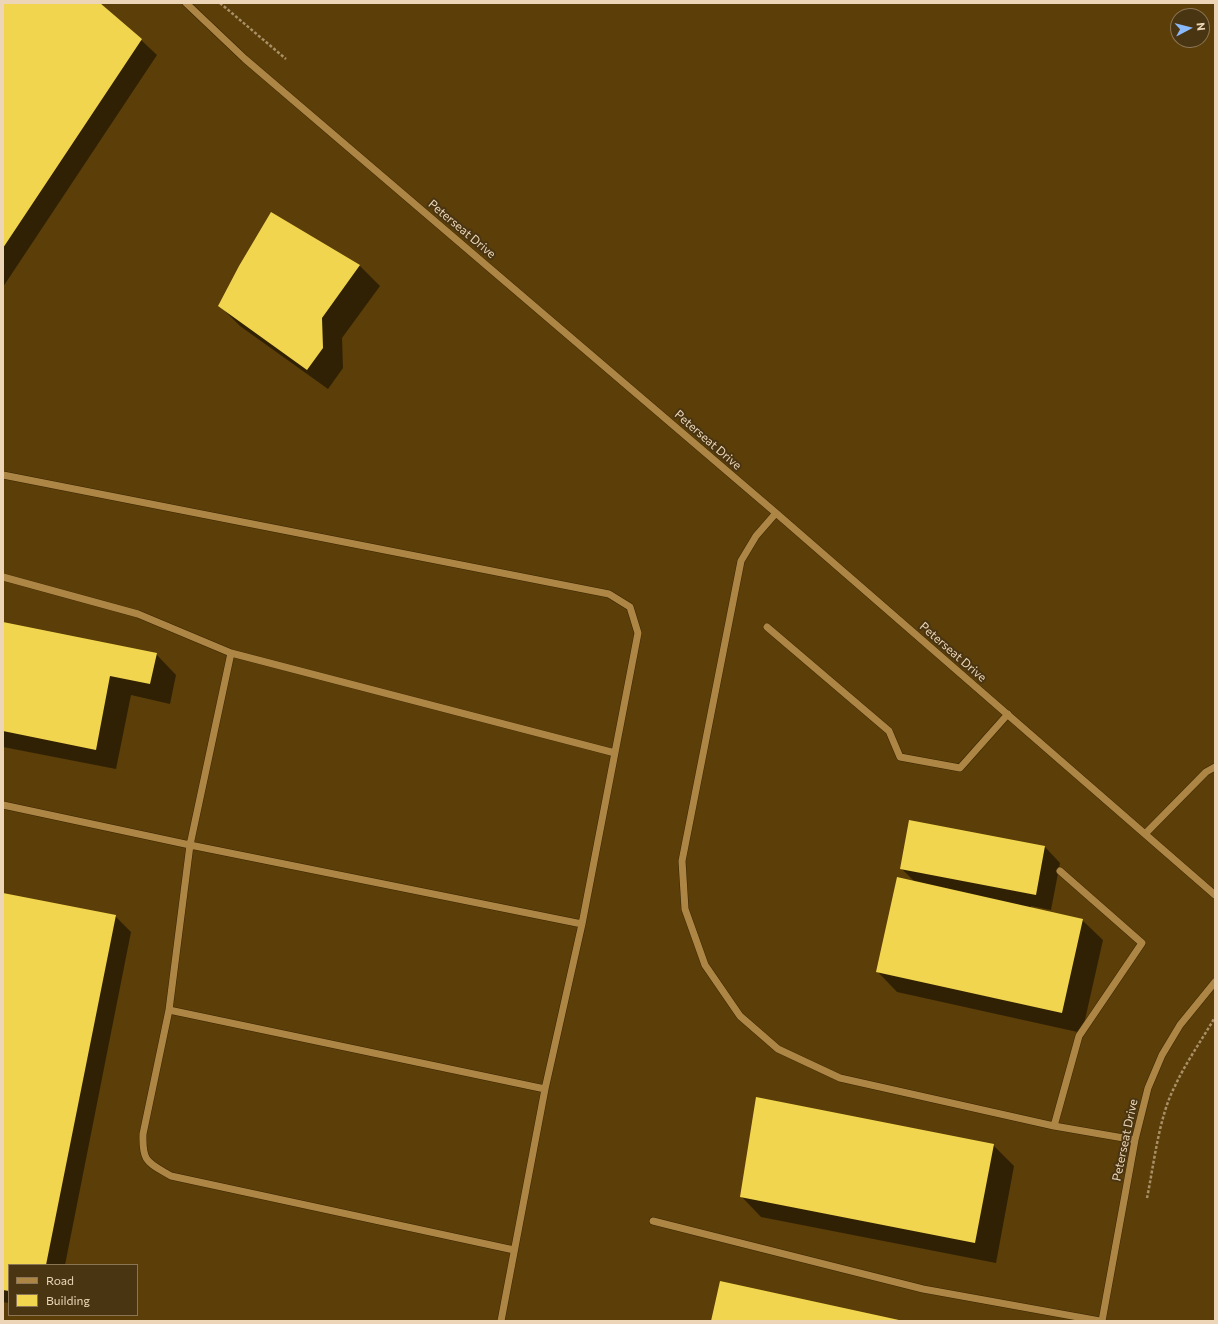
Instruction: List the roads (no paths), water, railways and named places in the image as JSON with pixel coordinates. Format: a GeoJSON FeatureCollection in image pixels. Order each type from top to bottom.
{"type":"FeatureCollection","features":[{"type":"Feature","properties":{"kind":"street","name":"Peterseat Drive"},"geometry":{"type":"LineString","coordinates":[[186,3],[245,59],[776,513],[1215,895]]}},
{"type":"Feature","properties":{"kind":"street"},"geometry":{"type":"LineString","coordinates":[[3,475],[608,594],[630,607],[638,633],[582,924],[545,1089],[501,1321]]}},
{"type":"Feature","properties":{"kind":"street"},"geometry":{"type":"LineString","coordinates":[[776,513],[756,536],[741,561],[682,861],[685,909],[705,965],[740,1016],[778,1049],[840,1078],[1054,1126],[1135,1140]]}},
{"type":"Feature","properties":{"kind":"street"},"geometry":{"type":"LineString","coordinates":[[3,577],[138,614],[231,653],[615,753]]}},
{"type":"Feature","properties":{"kind":"street"},"geometry":{"type":"LineString","coordinates":[[768,627],[889,731],[900,757],[960,768],[1008,714]]}},
{"type":"Feature","properties":{"kind":"street"},"geometry":{"type":"LineString","coordinates":[[231,653],[190,846],[169,1010],[143,1134],[143,1149],[148,1162],[171,1176],[514,1250]]}},
{"type":"Feature","properties":{"kind":"street"},"geometry":{"type":"LineString","coordinates":[[1145,834],[1206,772],[1215,766]]}},
{"type":"Feature","properties":{"kind":"street"},"geometry":{"type":"LineString","coordinates":[[3,805],[190,846],[582,924]]}},
{"type":"Feature","properties":{"kind":"street"},"geometry":{"type":"LineString","coordinates":[[1054,1126],[1079,1036],[1142,943],[1060,871]]}},
{"type":"Feature","properties":{"kind":"street","name":"Peterseat Drive"},"geometry":{"type":"LineString","coordinates":[[1101,1321],[1135,1140],[1148,1088],[1162,1055],[1180,1025],[1215,982]]}},
{"type":"Feature","properties":{"kind":"street"},"geometry":{"type":"LineString","coordinates":[[169,1010],[545,1089]]}},
{"type":"Feature","properties":{"kind":"street"},"geometry":{"type":"LineString","coordinates":[[653,1221],[923,1290],[1101,1321]]}}]}
